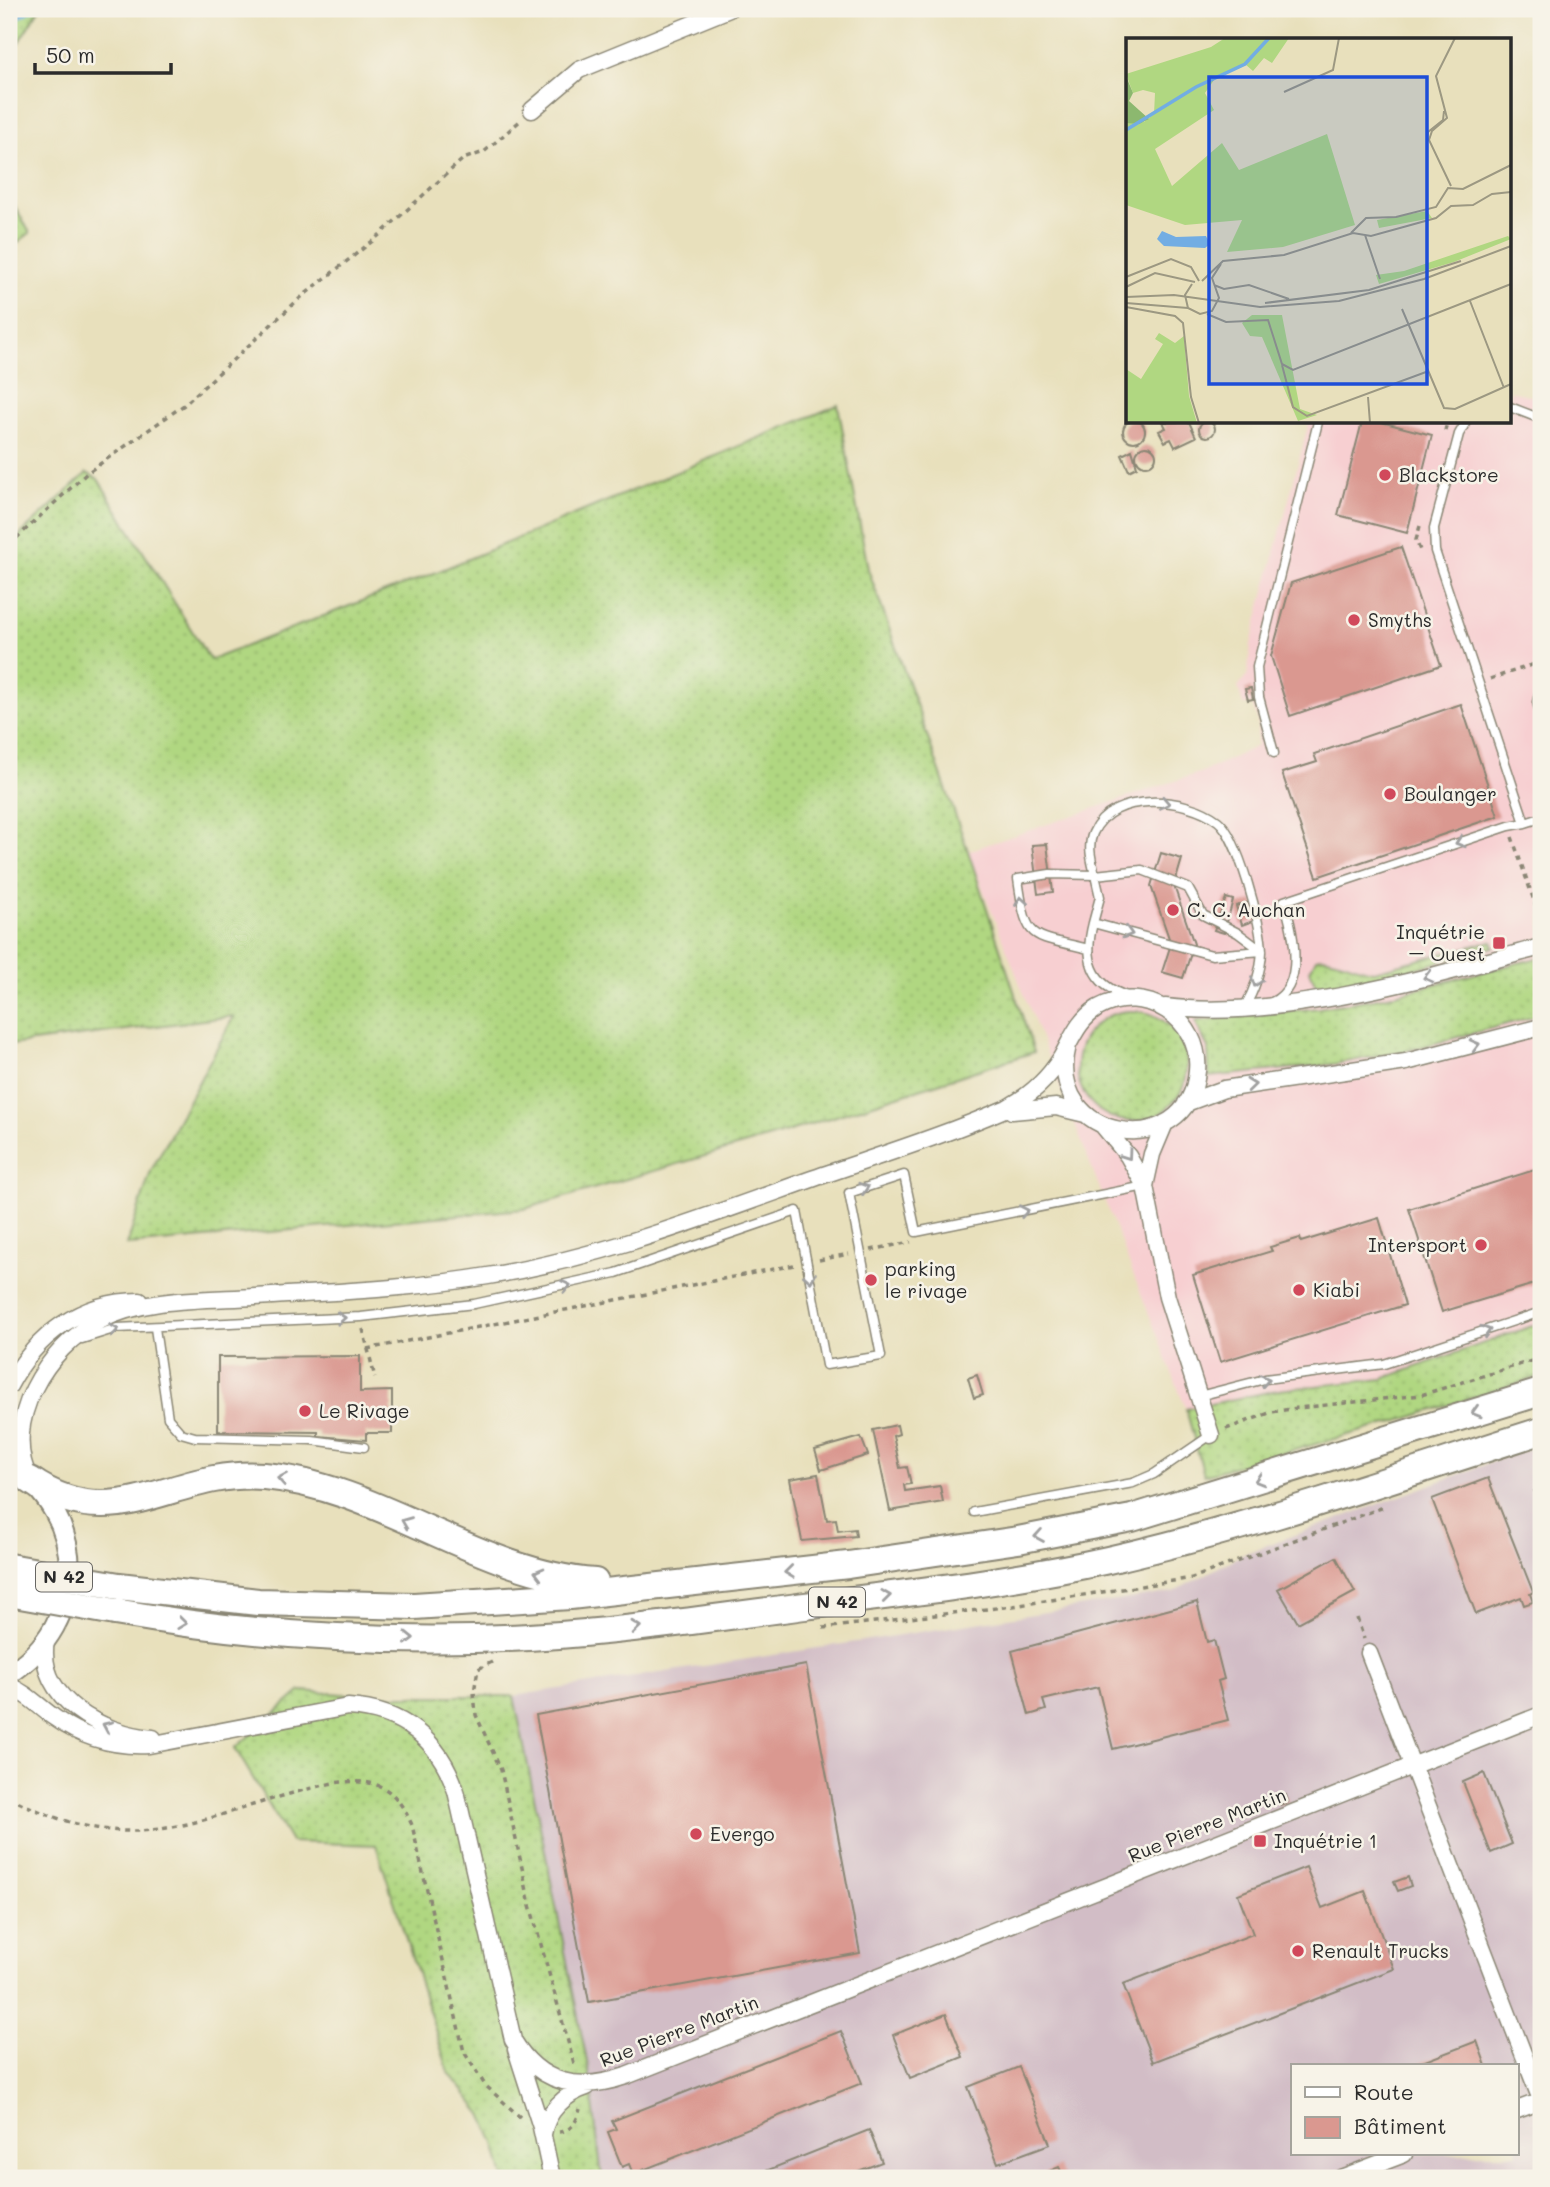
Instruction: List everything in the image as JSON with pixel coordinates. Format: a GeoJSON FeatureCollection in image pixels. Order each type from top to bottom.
{"type":"FeatureCollection","features":[{"type":"Feature","properties":{"kind":"highway","name":"N 42"},"geometry":{"type":"LineString","coordinates":[[9,1567],[119,1586],[234,1600],[363,1606],[504,1601],[704,1583],[943,1551],[1132,1518],[1541,1392]]}},
{"type":"Feature","properties":{"kind":"highway","name":"N 42"},"geometry":{"type":"LineString","coordinates":[[9,1593],[115,1612],[257,1632],[360,1638],[530,1637],[653,1626],[976,1583],[1107,1560],[1289,1509],[1541,1431]]}},
{"type":"Feature","properties":{"kind":"highway"},"geometry":{"type":"LineString","coordinates":[[19,1473],[61,1499],[101,1506],[129,1503],[223,1477],[283,1479],[328,1490],[534,1573],[607,1583],[704,1583]]}},
{"type":"Feature","properties":{"kind":"street"},"geometry":{"type":"LineString","coordinates":[[532,110],[579,70],[730,9]]}},
{"type":"Feature","properties":{"kind":"street"},"geometry":{"type":"LineString","coordinates":[[9,1386],[29,1353],[75,1316],[110,1302],[167,1303],[417,1286],[534,1268],[657,1234],[990,1116],[1020,1101],[1039,1087],[1076,1029],[1095,1010],[1112,1002],[1139,1000],[1162,1007],[1199,1010],[1244,1008],[1392,985],[1541,947]]}},
{"type":"Feature","properties":{"kind":"street"},"geometry":{"type":"LineString","coordinates":[[1162,1007],[1182,1023],[1195,1045],[1196,1079],[1186,1103]]}},
{"type":"Feature","properties":{"kind":"street"},"geometry":{"type":"LineString","coordinates":[[1145,1186],[1152,1154],[1165,1123],[1186,1103],[1224,1088],[1406,1062],[1541,1027]]}},
{"type":"Feature","properties":{"kind":"street"},"geometry":{"type":"LineString","coordinates":[[1068,1045],[1066,1077],[1071,1093],[1085,1114]]}},
{"type":"Feature","properties":{"kind":"street"},"geometry":{"type":"LineString","coordinates":[[990,1116],[1038,1107],[1065,1108],[1085,1114],[1103,1126],[1128,1156],[1145,1186],[1162,1276],[1211,1435]]}},
{"type":"Feature","properties":{"kind":"street"},"geometry":{"type":"LineString","coordinates":[[1103,1126],[1135,1132],[1165,1123]]}},
{"type":"Feature","properties":{"kind":"street"},"geometry":{"type":"LineString","coordinates":[[9,1674],[29,1660],[46,1641],[64,1607],[69,1583],[69,1558],[59,1521],[47,1499],[19,1473],[20,1430],[32,1391],[52,1356],[78,1334],[99,1321],[135,1308],[167,1303]]}},
{"type":"Feature","properties":{"kind":"street","name":"Rue Pierre Martin"},"geometry":{"type":"LineString","coordinates":[[46,1641],[44,1660],[47,1675],[78,1710],[122,1732],[173,1740]]}},
{"type":"Feature","properties":{"kind":"street"},"geometry":{"type":"LineString","coordinates":[[1368,1653],[1541,2100],[1518,2110]]}},
{"type":"Feature","properties":{"kind":"street","name":"Rue Pierre Martin"},"geometry":{"type":"LineString","coordinates":[[9,1686],[20,1691],[55,1718],[98,1740],[134,1746],[348,1707],[380,1711],[415,1729],[441,1756],[456,1791],[513,2040],[523,2054],[547,2077],[584,2086],[626,2076],[1541,1715]]}},
{"type":"Feature","properties":{"kind":"street"},"geometry":{"type":"LineString","coordinates":[[513,2040],[543,2130],[552,2178]]}},
{"type":"Feature","properties":{"kind":"street"},"geometry":{"type":"LineString","coordinates":[[543,2130],[556,2106],[584,2086]]}},
{"type":"Feature","properties":{"kind":"street"},"geometry":{"type":"LineString","coordinates":[[1341,2178],[1400,2156]]}},
{"type":"Feature","properties":{"kind":"lane"},"geometry":{"type":"LineString","coordinates":[[1512,408],[1541,419]]}},
{"type":"Feature","properties":{"kind":"lane"},"geometry":{"type":"LineString","coordinates":[[1274,753],[1259,697],[1257,667],[1318,424]]}},
{"type":"Feature","properties":{"kind":"lane"},"geometry":{"type":"LineString","coordinates":[[1464,424],[1459,434],[1433,539],[1525,823]]}},
{"type":"Feature","properties":{"kind":"lane"},"geometry":{"type":"LineString","coordinates":[[1541,686],[1537,702],[1541,717]]}},
{"type":"Feature","properties":{"kind":"lane"},"geometry":{"type":"LineString","coordinates":[[1139,1000],[1116,993],[1100,982],[1090,966],[1088,949],[1100,897],[1090,854],[1092,834],[1105,818],[1119,810],[1153,800],[1213,817],[1232,838],[1260,933],[1262,951],[1256,984],[1244,1008]]}},
{"type":"Feature","properties":{"kind":"lane"},"geometry":{"type":"LineString","coordinates":[[1265,1005],[1283,995],[1290,984],[1293,969],[1293,936],[1284,901],[1508,826],[1541,818]]}},
{"type":"Feature","properties":{"kind":"lane"},"geometry":{"type":"LineString","coordinates":[[1088,949],[1034,933],[1025,923],[1018,879],[1050,874],[1096,875],[1142,870],[1188,888],[1203,915],[1238,933],[1262,951]]}},
{"type":"Feature","properties":{"kind":"lane"},"geometry":{"type":"LineString","coordinates":[[1093,923],[1212,955],[1262,951]]}},
{"type":"Feature","properties":{"kind":"lane"},"geometry":{"type":"LineString","coordinates":[[52,1356],[106,1330],[361,1317],[474,1304],[565,1287],[660,1260],[797,1211],[826,1365],[881,1356],[849,1193],[904,1175],[916,1232],[1145,1186]]}},
{"type":"Feature","properties":{"kind":"lane"},"geometry":{"type":"LineString","coordinates":[[1199,1396],[1265,1379],[1384,1364],[1541,1312]]}},
{"type":"Feature","properties":{"kind":"lane"},"geometry":{"type":"LineString","coordinates":[[155,1328],[168,1418],[181,1433],[194,1437],[312,1440],[364,1447]]}},
{"type":"Feature","properties":{"kind":"lane"},"geometry":{"type":"LineString","coordinates":[[974,1512],[1133,1483],[1154,1474],[1211,1435]]}},
{"type":"Feature","properties":{"kind":"path"},"geometry":{"type":"LineString","coordinates":[[9,545],[87,473],[184,405],[299,299],[431,191],[463,159],[484,152],[532,110]]}},
{"type":"Feature","properties":{"kind":"path"},"geometry":{"type":"LineString","coordinates":[[367,1349],[921,1240]]}},
{"type":"Feature","properties":{"kind":"path"},"geometry":{"type":"LineString","coordinates":[[361,1317],[375,1378]]}},
{"type":"Feature","properties":{"kind":"path"},"geometry":{"type":"LineString","coordinates":[[1211,1435],[1272,1412],[1421,1395],[1541,1358]]}},
{"type":"Feature","properties":{"kind":"path"},"geometry":{"type":"LineString","coordinates":[[1192,1578],[1386,1506]]}},
{"type":"Feature","properties":{"kind":"path"},"geometry":{"type":"LineString","coordinates":[[1357,1618],[1368,1653]]}},
{"type":"Feature","properties":{"kind":"path"},"geometry":{"type":"LineString","coordinates":[[9,1797],[41,1814],[88,1829],[143,1833],[180,1827],[333,1783],[352,1780],[384,1787],[396,1796],[412,1825],[464,2052],[472,2068],[502,2104],[523,2119],[543,2130],[566,2131],[574,2124],[582,2103],[584,2086],[530,1905],[501,1770],[476,1715],[476,1676]]}},
{"type":"Feature","properties":{"kind":"shaded area"},"geometry":{"type":"Polygon","coordinates":[[[1541,385],[1541,1323],[1382,1379],[1278,1390],[1186,1409],[968,851],[1205,771],[1257,746],[1258,720],[1252,704],[1243,705],[1238,687],[1247,676],[1251,644],[1308,424],[1512,424],[1512,391],[1533,396],[1541,385]]]}},
{"type":"Feature","properties":{"kind":"shaded area"},"geometry":{"type":"Polygon","coordinates":[[[1541,1444],[1541,2178],[602,2178],[589,2072],[514,1696],[1173,1592],[1243,1554],[1541,1444]]]}},
{"type":"Feature","properties":{"kind":"green space"},"geometry":{"type":"Polygon","coordinates":[[[9,9],[39,9],[9,58],[9,9]]]}},
{"type":"Feature","properties":{"kind":"green space"},"geometry":{"type":"Polygon","coordinates":[[[9,196],[30,233],[9,249],[9,196]]]}},
{"type":"Feature","properties":{"kind":"green space"},"geometry":{"type":"Polygon","coordinates":[[[838,405],[868,569],[968,851],[1034,1052],[777,1135],[524,1209],[127,1245],[151,1171],[234,1016],[9,1045],[9,545],[87,473],[98,479],[210,660],[432,574],[838,405]]]}},
{"type":"Feature","properties":{"kind":"green space"},"geometry":{"type":"Polygon","coordinates":[[[1492,941],[1494,947],[1374,979],[1328,985],[1315,983],[1310,970],[1316,958],[1321,957],[1374,971],[1492,941]]]}},
{"type":"Feature","properties":{"kind":"green space"},"geometry":{"type":"Polygon","coordinates":[[[1541,957],[1541,1015],[1410,1050],[1335,1064],[1209,1077],[1208,1048],[1195,1021],[1318,1008],[1384,997],[1541,957]]]}},
{"type":"Feature","properties":{"kind":"green space"},"geometry":{"type":"Polygon","coordinates":[[[1132,1011],[1153,1015],[1171,1027],[1183,1045],[1187,1066],[1183,1087],[1171,1105],[1153,1117],[1132,1121],[1111,1117],[1093,1105],[1081,1087],[1077,1066],[1081,1045],[1093,1027],[1111,1015],[1132,1011]]]}},
{"type":"Feature","properties":{"kind":"green space"},"geometry":{"type":"Polygon","coordinates":[[[1541,1323],[1541,1376],[1402,1420],[1204,1475],[1186,1409],[1278,1390],[1382,1379],[1541,1323]]]}},
{"type":"Feature","properties":{"kind":"green space"},"geometry":{"type":"Polygon","coordinates":[[[301,1691],[371,1696],[514,1696],[589,2072],[602,2178],[504,2178],[495,2143],[482,2114],[449,2073],[376,1845],[291,1842],[235,1748],[301,1691]]]}},
{"type":"Feature","properties":{"kind":"building"},"geometry":{"type":"Polygon","coordinates":[[[1126,423],[1142,424],[1142,439],[1134,442],[1126,439],[1123,431],[1126,423]]]}},
{"type":"Feature","properties":{"kind":"building"},"geometry":{"type":"Polygon","coordinates":[[[1164,424],[1190,424],[1196,437],[1175,447],[1171,439],[1165,442],[1159,431],[1166,428],[1164,424]]]}},
{"type":"Feature","properties":{"kind":"building"},"geometry":{"type":"Polygon","coordinates":[[[1202,424],[1214,426],[1214,432],[1207,437],[1199,429],[1202,424]]]}},
{"type":"Feature","properties":{"kind":"building","name":"Blackstore"},"geometry":{"type":"Polygon","coordinates":[[[1361,424],[1389,424],[1432,435],[1407,533],[1338,515],[1361,424]]]}},
{"type":"Feature","properties":{"kind":"building"},"geometry":{"type":"Polygon","coordinates":[[[1146,446],[1153,449],[1156,456],[1153,463],[1146,466],[1139,463],[1136,456],[1139,449],[1146,446]]]}},
{"type":"Feature","properties":{"kind":"building"},"geometry":{"type":"Polygon","coordinates":[[[1132,450],[1137,467],[1129,471],[1122,455],[1132,450]]]}},
{"type":"Feature","properties":{"kind":"building","name":"Smyths"},"geometry":{"type":"Polygon","coordinates":[[[1401,547],[1441,665],[1290,716],[1271,656],[1291,583],[1401,547]]]}},
{"type":"Feature","properties":{"kind":"building"},"geometry":{"type":"Polygon","coordinates":[[[1251,688],[1253,699],[1248,700],[1245,689],[1251,688]]]}},
{"type":"Feature","properties":{"kind":"building","name":"Boulanger"},"geometry":{"type":"Polygon","coordinates":[[[1461,704],[1498,816],[1317,877],[1282,773],[1317,762],[1314,754],[1461,704]]]}},
{"type":"Feature","properties":{"kind":"building"},"geometry":{"type":"Polygon","coordinates":[[[1047,844],[1053,892],[1038,894],[1032,845],[1047,844]]]}},
{"type":"Feature","properties":{"kind":"building"},"geometry":{"type":"Polygon","coordinates":[[[1161,853],[1182,859],[1174,886],[1194,944],[1183,978],[1162,972],[1171,944],[1151,886],[1161,853]]]}},
{"type":"Feature","properties":{"kind":"building"},"geometry":{"type":"Polygon","coordinates":[[[1226,898],[1233,900],[1224,933],[1214,930],[1226,898]]]}},
{"type":"Feature","properties":{"kind":"building"},"geometry":{"type":"Polygon","coordinates":[[[1253,901],[1259,919],[1242,925],[1236,906],[1253,901]]]}},
{"type":"Feature","properties":{"kind":"building","name":"Intersport"},"geometry":{"type":"Polygon","coordinates":[[[1541,1168],[1541,1282],[1442,1312],[1409,1209],[1541,1168]]]}},
{"type":"Feature","properties":{"kind":"building","name":"Kiabi"},"geometry":{"type":"Polygon","coordinates":[[[1379,1218],[1405,1305],[1220,1362],[1193,1275],[1272,1251],[1270,1247],[1300,1238],[1301,1242],[1379,1218]]]}},
{"type":"Feature","properties":{"kind":"building","name":"Le Rivage"},"geometry":{"type":"Polygon","coordinates":[[[360,1356],[360,1392],[392,1391],[392,1433],[366,1433],[366,1440],[318,1436],[318,1432],[218,1431],[218,1357],[360,1356]]]}},
{"type":"Feature","properties":{"kind":"building"},"geometry":{"type":"Polygon","coordinates":[[[977,1375],[983,1395],[974,1398],[968,1378],[977,1375]]]}},
{"type":"Feature","properties":{"kind":"building"},"geometry":{"type":"Polygon","coordinates":[[[897,1425],[899,1434],[893,1436],[900,1468],[907,1467],[911,1484],[904,1485],[905,1491],[940,1486],[943,1502],[890,1511],[873,1430],[897,1425]]]}},
{"type":"Feature","properties":{"kind":"building"},"geometry":{"type":"Polygon","coordinates":[[[861,1437],[868,1455],[821,1470],[815,1450],[861,1437]]]}},
{"type":"Feature","properties":{"kind":"building"},"geometry":{"type":"Polygon","coordinates":[[[818,1474],[827,1520],[836,1519],[838,1531],[855,1529],[856,1536],[802,1541],[790,1479],[818,1474]]]}},
{"type":"Feature","properties":{"kind":"building"},"geometry":{"type":"Polygon","coordinates":[[[1488,1478],[1533,1592],[1530,1594],[1533,1602],[1524,1605],[1521,1597],[1476,1614],[1432,1499],[1488,1478]]]}},
{"type":"Feature","properties":{"kind":"building"},"geometry":{"type":"Polygon","coordinates":[[[1541,1488],[1541,1509],[1534,1491],[1541,1488]]]}},
{"type":"Feature","properties":{"kind":"building"},"geometry":{"type":"Polygon","coordinates":[[[1336,1557],[1355,1592],[1298,1623],[1278,1589],[1336,1557]]]}},
{"type":"Feature","properties":{"kind":"building"},"geometry":{"type":"Polygon","coordinates":[[[1197,1602],[1207,1642],[1214,1640],[1224,1679],[1218,1681],[1228,1720],[1113,1749],[1098,1687],[1043,1700],[1046,1710],[1029,1715],[1012,1651],[1197,1602]]]}},
{"type":"Feature","properties":{"kind":"building","name":"Evergo"},"geometry":{"type":"Polygon","coordinates":[[[806,1665],[860,1953],[589,2002],[536,1715],[806,1665]]]}},
{"type":"Feature","properties":{"kind":"building"},"geometry":{"type":"Polygon","coordinates":[[[1484,1773],[1512,1844],[1491,1853],[1463,1782],[1484,1773]]]}},
{"type":"Feature","properties":{"kind":"building"},"geometry":{"type":"Polygon","coordinates":[[[1286,1795],[1288,1802],[1280,1805],[1277,1798],[1286,1795]]]}},
{"type":"Feature","properties":{"kind":"building","name":"Renault Trucks"},"geometry":{"type":"Polygon","coordinates":[[[1306,1867],[1322,1908],[1365,1891],[1394,1969],[1153,2062],[1123,1984],[1253,1934],[1238,1894],[1306,1867]]]}},
{"type":"Feature","properties":{"kind":"building"},"geometry":{"type":"Polygon","coordinates":[[[1408,1877],[1411,1886],[1398,1891],[1394,1882],[1408,1877]]]}},
{"type":"Feature","properties":{"kind":"building"},"geometry":{"type":"Polygon","coordinates":[[[946,2014],[963,2057],[910,2078],[893,2035],[946,2014]]]}},
{"type":"Feature","properties":{"kind":"building"},"geometry":{"type":"Polygon","coordinates":[[[841,2031],[862,2083],[633,2174],[629,2164],[622,2167],[608,2132],[616,2129],[612,2121],[841,2031]]]}},
{"type":"Feature","properties":{"kind":"building"},"geometry":{"type":"Polygon","coordinates":[[[1477,2041],[1485,2064],[1417,2064],[1477,2041]]]}},
{"type":"Feature","properties":{"kind":"building"},"geometry":{"type":"Polygon","coordinates":[[[1019,2067],[1050,2144],[998,2163],[968,2087],[1019,2067]]]}},
{"type":"Feature","properties":{"kind":"building"},"geometry":{"type":"Polygon","coordinates":[[[869,2130],[882,2162],[840,2178],[765,2178],[763,2172],[869,2130]]]}},
{"type":"Feature","properties":{"kind":"building"},"geometry":{"type":"Polygon","coordinates":[[[1059,2167],[1064,2178],[1033,2178],[1059,2167]]]}},
{"type":"Feature","properties":{"kind":"waterway"},"geometry":{"type":"LineString","coordinates":[[9,22],[31,9]]}},
{"type":"Feature","properties":{"kind":"place","name":"Blackstore"},"geometry":{"type":"Point","coordinates":[1385,475]}},
{"type":"Feature","properties":{"kind":"place","name":"Smyths"},"geometry":{"type":"Point","coordinates":[1354,620]}},
{"type":"Feature","properties":{"kind":"place","name":"Boulanger"},"geometry":{"type":"Point","coordinates":[1390,794]}},
{"type":"Feature","properties":{"kind":"place","name":"C. C. Auchan"},"geometry":{"type":"Point","coordinates":[1173,910]}},
{"type":"Feature","properties":{"kind":"place","name":"Inquétrie – Ouest"},"geometry":{"type":"Point","coordinates":[1499,943]}},
{"type":"Feature","properties":{"kind":"place","name":"Intersport"},"geometry":{"type":"Point","coordinates":[1481,1245]}},
{"type":"Feature","properties":{"kind":"place","name":"parking le rivage"},"geometry":{"type":"Point","coordinates":[871,1280]}},
{"type":"Feature","properties":{"kind":"place","name":"Kiabi"},"geometry":{"type":"Point","coordinates":[1299,1290]}},
{"type":"Feature","properties":{"kind":"place","name":"Le Rivage"},"geometry":{"type":"Point","coordinates":[305,1411]}},
{"type":"Feature","properties":{"kind":"place","name":"Evergo"},"geometry":{"type":"Point","coordinates":[696,1834]}},
{"type":"Feature","properties":{"kind":"place","name":"Inquétrie 1"},"geometry":{"type":"Point","coordinates":[1260,1841]}},
{"type":"Feature","properties":{"kind":"place","name":"Renault Trucks"},"geometry":{"type":"Point","coordinates":[1298,1951]}}]}
